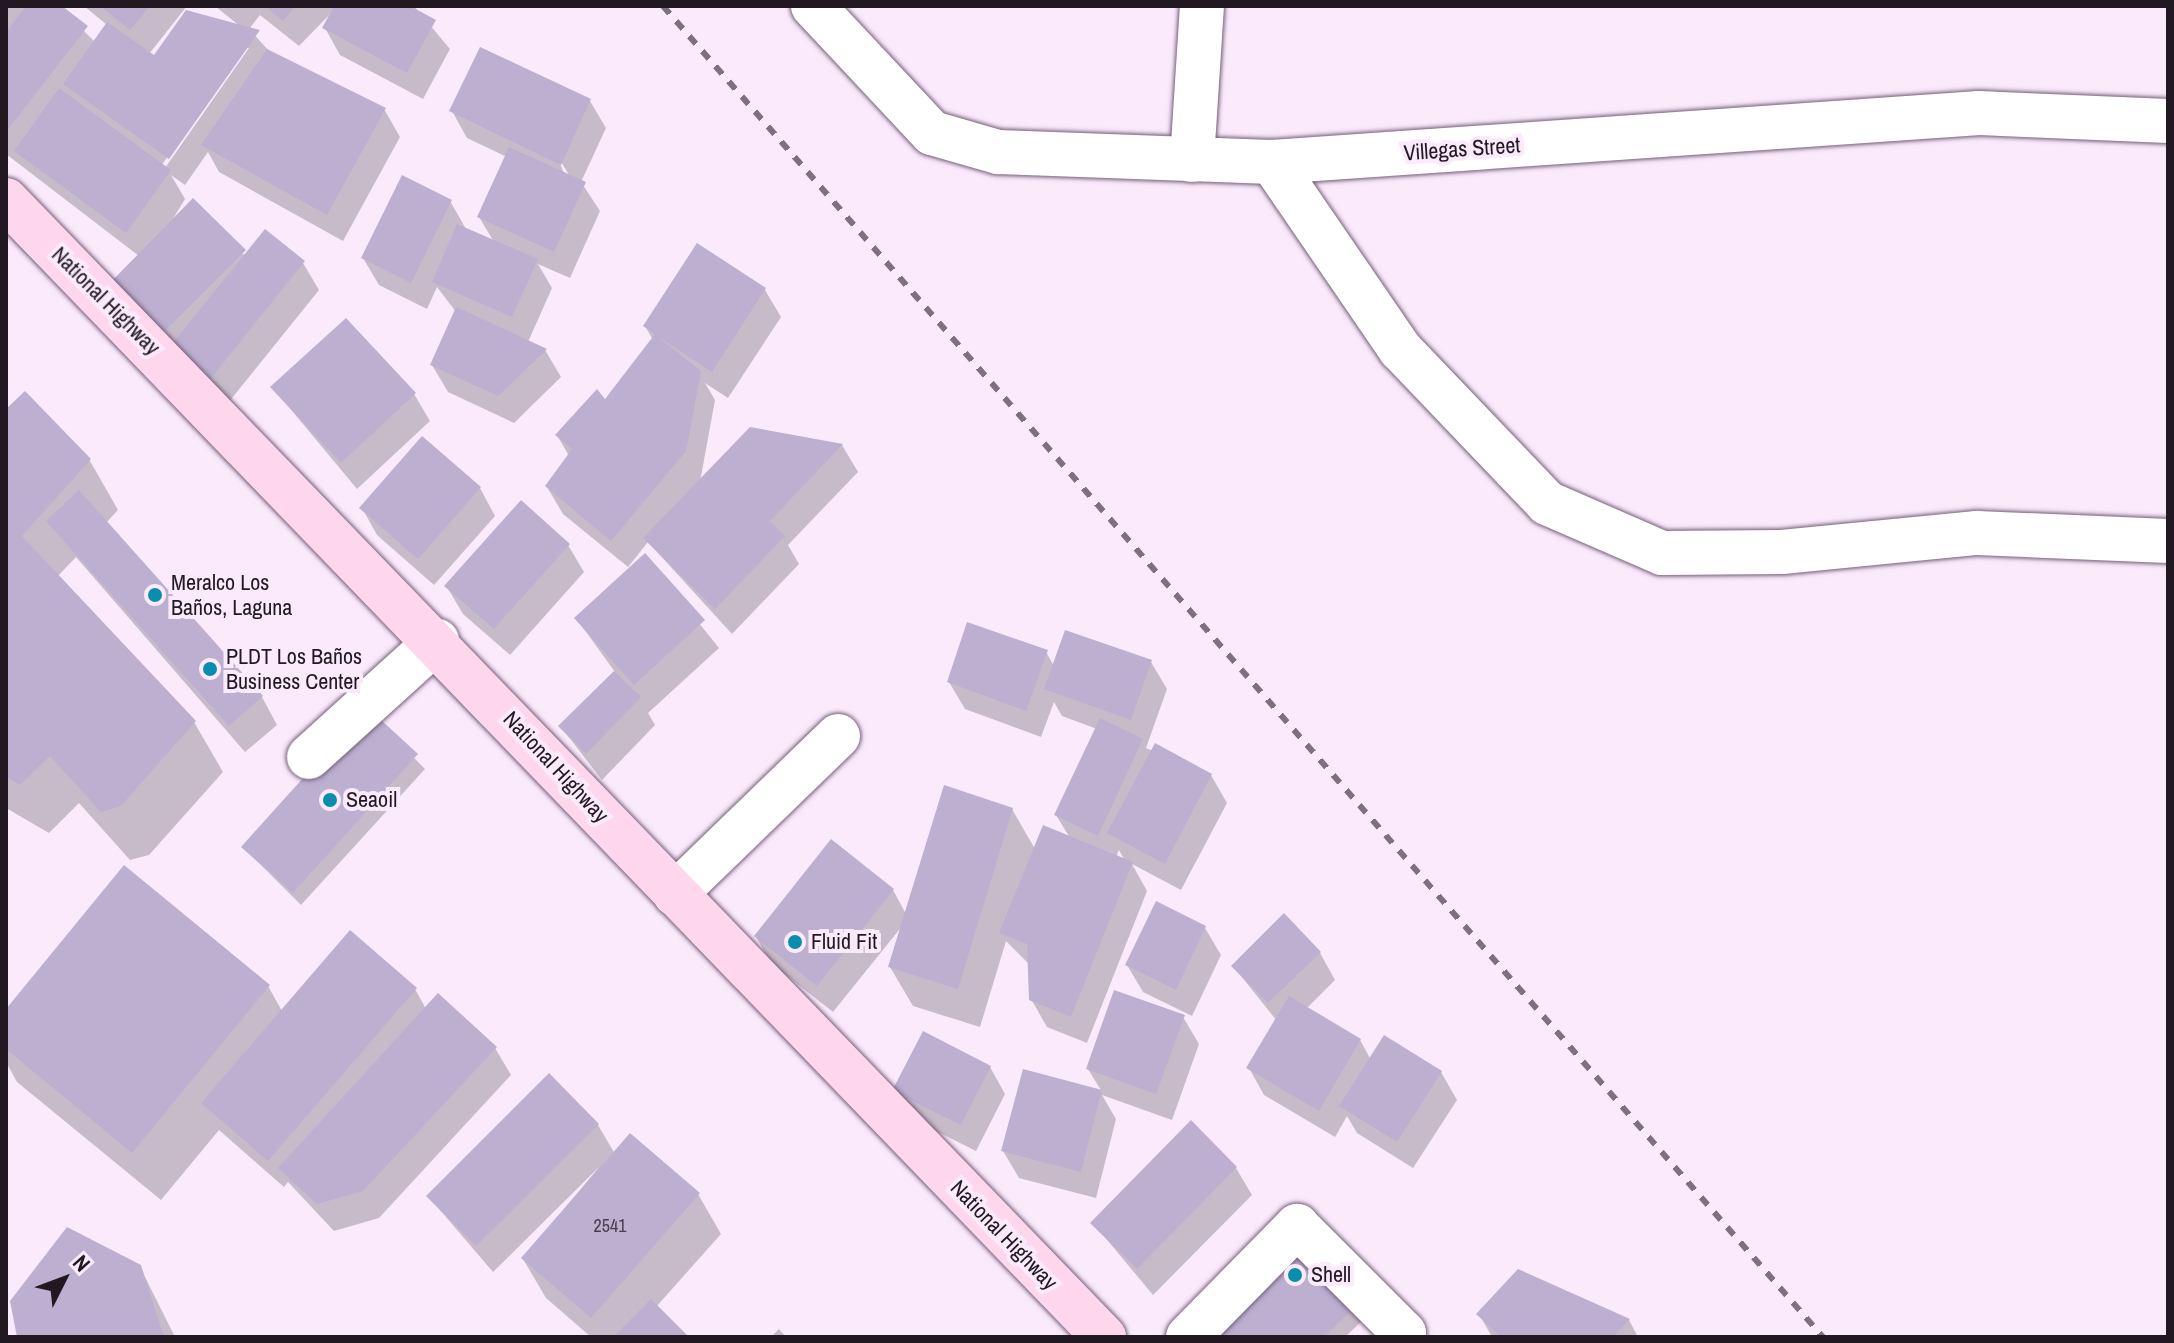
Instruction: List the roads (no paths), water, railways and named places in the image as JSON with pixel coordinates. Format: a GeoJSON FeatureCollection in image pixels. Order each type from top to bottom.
{"type":"FeatureCollection","features":[{"type":"Feature","properties":{"kind":"main road","name":"National Highway"},"geometry":{"type":"LineString","coordinates":[[6,200],[437,641],[675,894],[1104,1337]]}},
{"type":"Feature","properties":{"kind":"street","name":"Villegas Street"},"geometry":{"type":"LineString","coordinates":[[813,6],[932,133],[998,152],[1272,162],[1979,113],[2168,121]]}},
{"type":"Feature","properties":{"kind":"street"},"geometry":{"type":"LineString","coordinates":[[1192,160],[1202,6]]}},
{"type":"Feature","properties":{"kind":"street"},"geometry":{"type":"LineString","coordinates":[[1272,162],[1400,349],[1547,503],[1662,553],[1782,552],[1977,533],[2168,541]]}},
{"type":"Feature","properties":{"kind":"street"},"geometry":{"type":"LineString","coordinates":[[309,757],[437,641]]}},
{"type":"Feature","properties":{"kind":"street"},"geometry":{"type":"LineString","coordinates":[[675,894],[838,736]]}},
{"type":"Feature","properties":{"kind":"street"},"geometry":{"type":"LineString","coordinates":[[1188,1337],[1297,1226],[1404,1333],[1400,1337]]}},
{"type":"Feature","properties":{"kind":"railway"},"geometry":{"type":"LineString","coordinates":[[663,6],[1823,1337]]}},
{"type":"Feature","properties":{"kind":"place","name":"Meralco Los Baños, Laguna"},"geometry":{"type":"Point","coordinates":[155,595]}},
{"type":"Feature","properties":{"kind":"place","name":"PLDT Los Baños Business Center"},"geometry":{"type":"Point","coordinates":[210,669]}},
{"type":"Feature","properties":{"kind":"place","name":"Seaoil"},"geometry":{"type":"Point","coordinates":[330,800]}},
{"type":"Feature","properties":{"kind":"place","name":"Fluid Fit"},"geometry":{"type":"Point","coordinates":[795,942]}},
{"type":"Feature","properties":{"kind":"place","name":"Shell"},"geometry":{"type":"Point","coordinates":[1295,1275]}}]}
